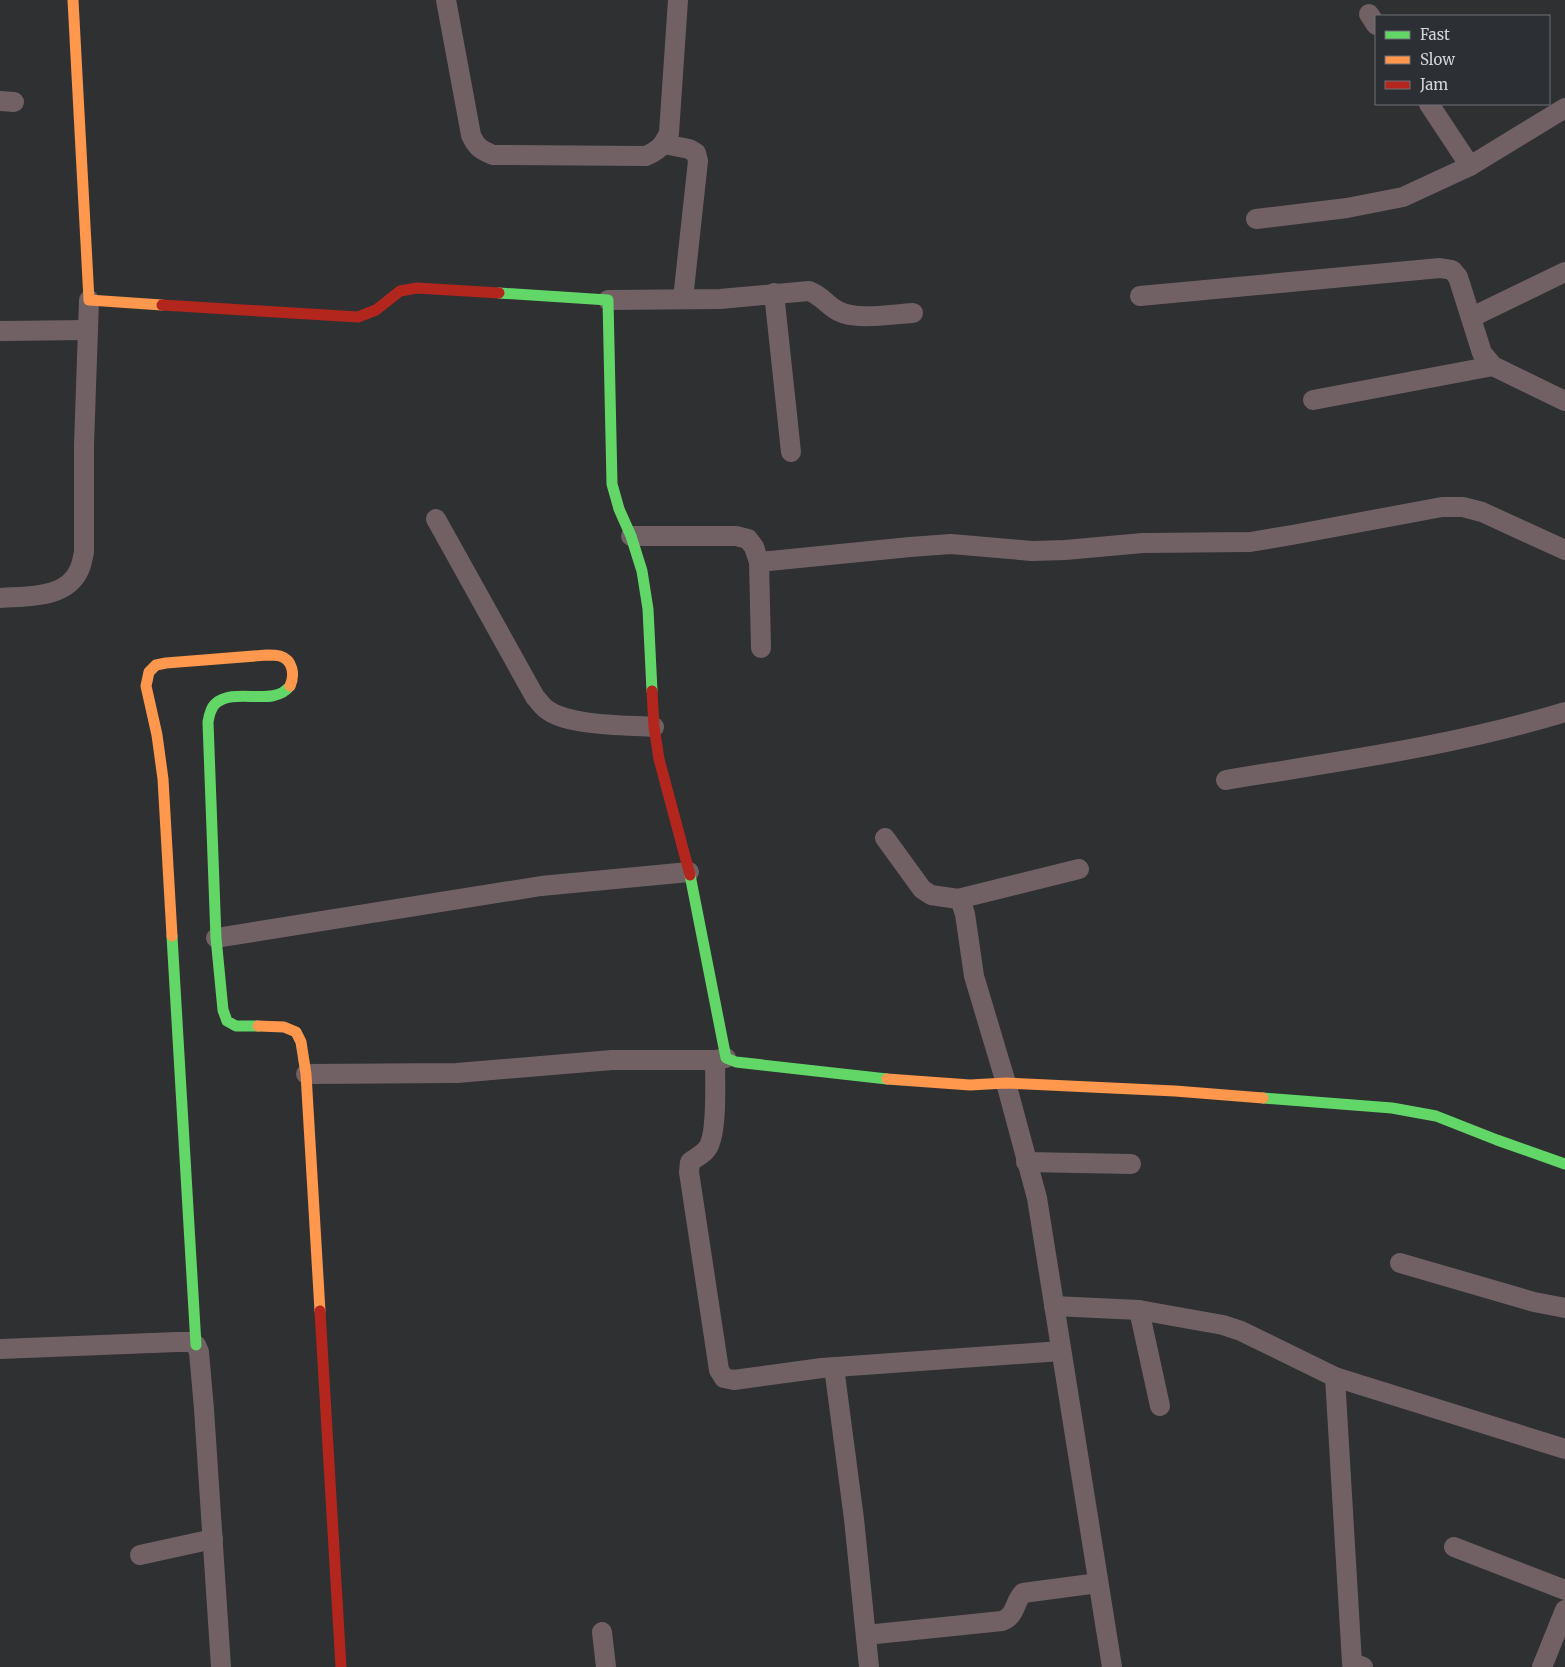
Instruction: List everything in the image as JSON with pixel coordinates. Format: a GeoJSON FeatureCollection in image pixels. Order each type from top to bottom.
{"type":"FeatureCollection","features":[{"type":"Feature","properties":{"kind":"street"},"geometry":{"type":"LineString","coordinates":[[0,598],[41,595],[61,589],[73,580],[80,567],[84,552],[84,445],[89,300],[73,0]]}},
{"type":"Feature","properties":{"kind":"street"},"geometry":{"type":"LineString","coordinates":[[446,0],[471,135],[475,145],[481,150],[493,155],[646,156],[664,144],[669,133],[678,0]]}},
{"type":"Feature","properties":{"kind":"street"},"geometry":{"type":"LineString","coordinates":[[1430,105],[1470,166]]}},
{"type":"Feature","properties":{"kind":"street"},"geometry":{"type":"LineString","coordinates":[[1256,219],[1347,208],[1403,197],[1470,166],[1565,108]]}},
{"type":"Feature","properties":{"kind":"street"},"geometry":{"type":"LineString","coordinates":[[664,144],[689,149],[696,153],[698,161],[683,299]]}},
{"type":"Feature","properties":{"kind":"street"},"geometry":{"type":"LineString","coordinates":[[1140,296],[1440,268],[1452,270],[1458,277],[1482,353],[1493,366],[1565,400]]}},
{"type":"Feature","properties":{"kind":"street"},"geometry":{"type":"LineString","coordinates":[[1472,317],[1565,272]]}},
{"type":"Feature","properties":{"kind":"street"},"geometry":{"type":"LineString","coordinates":[[89,300],[358,317],[376,310],[400,291],[417,288],[608,300],[720,299],[809,291],[815,293],[837,310],[847,314],[859,316],[913,313]]}},
{"type":"Feature","properties":{"kind":"street"},"geometry":{"type":"LineString","coordinates":[[774,294],[791,452]]}},
{"type":"Feature","properties":{"kind":"street"},"geometry":{"type":"LineString","coordinates":[[608,300],[612,484],[619,509],[631,536],[642,571],[648,609],[654,727],[659,759],[689,872],[721,1059],[711,1142],[706,1150],[690,1162],[689,1172],[719,1370],[724,1378],[734,1380],[834,1367],[1061,1351]]}},
{"type":"Feature","properties":{"kind":"street"},"geometry":{"type":"LineString","coordinates":[[0,331],[88,330]]}},
{"type":"Feature","properties":{"kind":"street"},"geometry":{"type":"LineString","coordinates":[[1313,400],[1493,366]]}},
{"type":"Feature","properties":{"kind":"street"},"geometry":{"type":"LineString","coordinates":[[759,562],[951,544],[1032,551],[1064,550],[1143,542],[1250,542],[1292,536],[1442,507],[1463,507],[1482,512],[1565,550]]}},
{"type":"Feature","properties":{"kind":"street"},"geometry":{"type":"LineString","coordinates":[[436,519],[535,697],[548,710],[563,717],[591,722],[654,727]]}},
{"type":"Feature","properties":{"kind":"street"},"geometry":{"type":"LineString","coordinates":[[631,536],[736,536],[748,539],[754,547],[759,562],[761,648]]}},
{"type":"Feature","properties":{"kind":"street"},"geometry":{"type":"LineString","coordinates":[[221,1667],[204,1409],[199,1352],[196,1345],[163,779],[157,735],[146,686],[149,672],[156,665],[266,655],[281,656],[289,662],[293,674],[292,685],[286,691],[273,696],[231,698],[219,701],[211,710],[208,722],[216,938],[224,1010],[227,1020],[236,1026],[284,1027],[296,1032],[301,1042],[306,1074],[341,1667]]}},
{"type":"Feature","properties":{"kind":"street"},"geometry":{"type":"LineString","coordinates":[[1226,780],[1462,740],[1565,712]]}},
{"type":"Feature","properties":{"kind":"street"},"geometry":{"type":"LineString","coordinates":[[885,838],[922,890],[958,900],[1079,869]]}},
{"type":"Feature","properties":{"kind":"street"},"geometry":{"type":"LineString","coordinates":[[216,938],[541,886],[689,872]]}},
{"type":"Feature","properties":{"kind":"street"},"geometry":{"type":"LineString","coordinates":[[958,900],[962,904],[965,914],[974,976],[1006,1083],[1037,1198],[1112,1667]]}},
{"type":"Feature","properties":{"kind":"street"},"geometry":{"type":"LineString","coordinates":[[306,1074],[457,1073],[612,1060],[721,1059],[914,1082],[970,1085],[1006,1083],[1175,1090],[1392,1108],[1436,1116],[1565,1164]]}},
{"type":"Feature","properties":{"kind":"street"},"geometry":{"type":"LineString","coordinates":[[1026,1162],[1131,1164]]}},
{"type":"Feature","properties":{"kind":"street"},"geometry":{"type":"LineString","coordinates":[[1400,1263],[1534,1302],[1565,1308]]}},
{"type":"Feature","properties":{"kind":"street"},"geometry":{"type":"LineString","coordinates":[[1054,1306],[1139,1310],[1215,1323],[1241,1331],[1335,1377],[1565,1449]]}},
{"type":"Feature","properties":{"kind":"street"},"geometry":{"type":"LineString","coordinates":[[1139,1310],[1160,1406]]}},
{"type":"Feature","properties":{"kind":"street"},"geometry":{"type":"LineString","coordinates":[[0,1349],[177,1342],[190,1342],[196,1345]]}},
{"type":"Feature","properties":{"kind":"street"},"geometry":{"type":"LineString","coordinates":[[834,1367],[854,1519],[869,1667]]}},
{"type":"Feature","properties":{"kind":"street"},"geometry":{"type":"LineString","coordinates":[[1335,1377],[1356,1666]]}},
{"type":"Feature","properties":{"kind":"street"},"geometry":{"type":"LineString","coordinates":[[140,1555],[213,1539]]}},
{"type":"Feature","properties":{"kind":"street"},"geometry":{"type":"LineString","coordinates":[[1454,1547],[1565,1590]]}},
{"type":"Feature","properties":{"kind":"street"},"geometry":{"type":"LineString","coordinates":[[866,1635],[1002,1621],[1013,1613],[1023,1593],[1098,1583]]}},
{"type":"Feature","properties":{"kind":"street"},"geometry":{"type":"LineString","coordinates":[[1542,1667],[1565,1610]]}},
{"type":"Feature","properties":{"kind":"street"},"geometry":{"type":"LineString","coordinates":[[602,1632],[606,1667]]}},
{"type":"Feature","properties":{"kind":"traffic: fast"},"geometry":{"type":"LineString","coordinates":[[499,293],[608,300],[612,484],[619,509],[631,536],[642,571],[648,609],[652,691]]}},
{"type":"Feature","properties":{"kind":"traffic: fast"},"geometry":{"type":"LineString","coordinates":[[258,1026],[236,1026],[227,1021],[223,1010],[216,938],[208,722],[210,712],[215,704],[223,699],[243,696],[274,696],[290,686]]}},
{"type":"Feature","properties":{"kind":"traffic: fast"},"geometry":{"type":"LineString","coordinates":[[690,875],[726,1058],[736,1062],[887,1079]]}},
{"type":"Feature","properties":{"kind":"traffic: fast"},"geometry":{"type":"LineString","coordinates":[[172,936],[196,1345]]}},
{"type":"Feature","properties":{"kind":"traffic: fast"},"geometry":{"type":"LineString","coordinates":[[1263,1098],[1392,1108],[1436,1116],[1565,1164]]}},
{"type":"Feature","properties":{"kind":"traffic: slow"},"geometry":{"type":"LineString","coordinates":[[73,0],[89,300],[162,305]]}},
{"type":"Feature","properties":{"kind":"traffic: slow"},"geometry":{"type":"LineString","coordinates":[[172,936],[163,779],[157,735],[146,686],[149,672],[156,665],[166,663],[275,655],[288,661],[292,668],[290,686]]}},
{"type":"Feature","properties":{"kind":"traffic: slow"},"geometry":{"type":"LineString","coordinates":[[258,1026],[284,1027],[296,1032],[301,1042],[306,1074],[320,1311]]}},
{"type":"Feature","properties":{"kind":"traffic: slow"},"geometry":{"type":"LineString","coordinates":[[887,1079],[970,1085],[1006,1083],[1175,1091],[1263,1098]]}},
{"type":"Feature","properties":{"kind":"traffic: jam"},"geometry":{"type":"LineString","coordinates":[[162,305],[358,317],[376,310],[400,291],[417,288],[499,293]]}},
{"type":"Feature","properties":{"kind":"traffic: jam"},"geometry":{"type":"LineString","coordinates":[[652,691],[654,727],[659,759],[690,875]]}},
{"type":"Feature","properties":{"kind":"traffic: jam"},"geometry":{"type":"LineString","coordinates":[[320,1311],[341,1667]]}}]}
